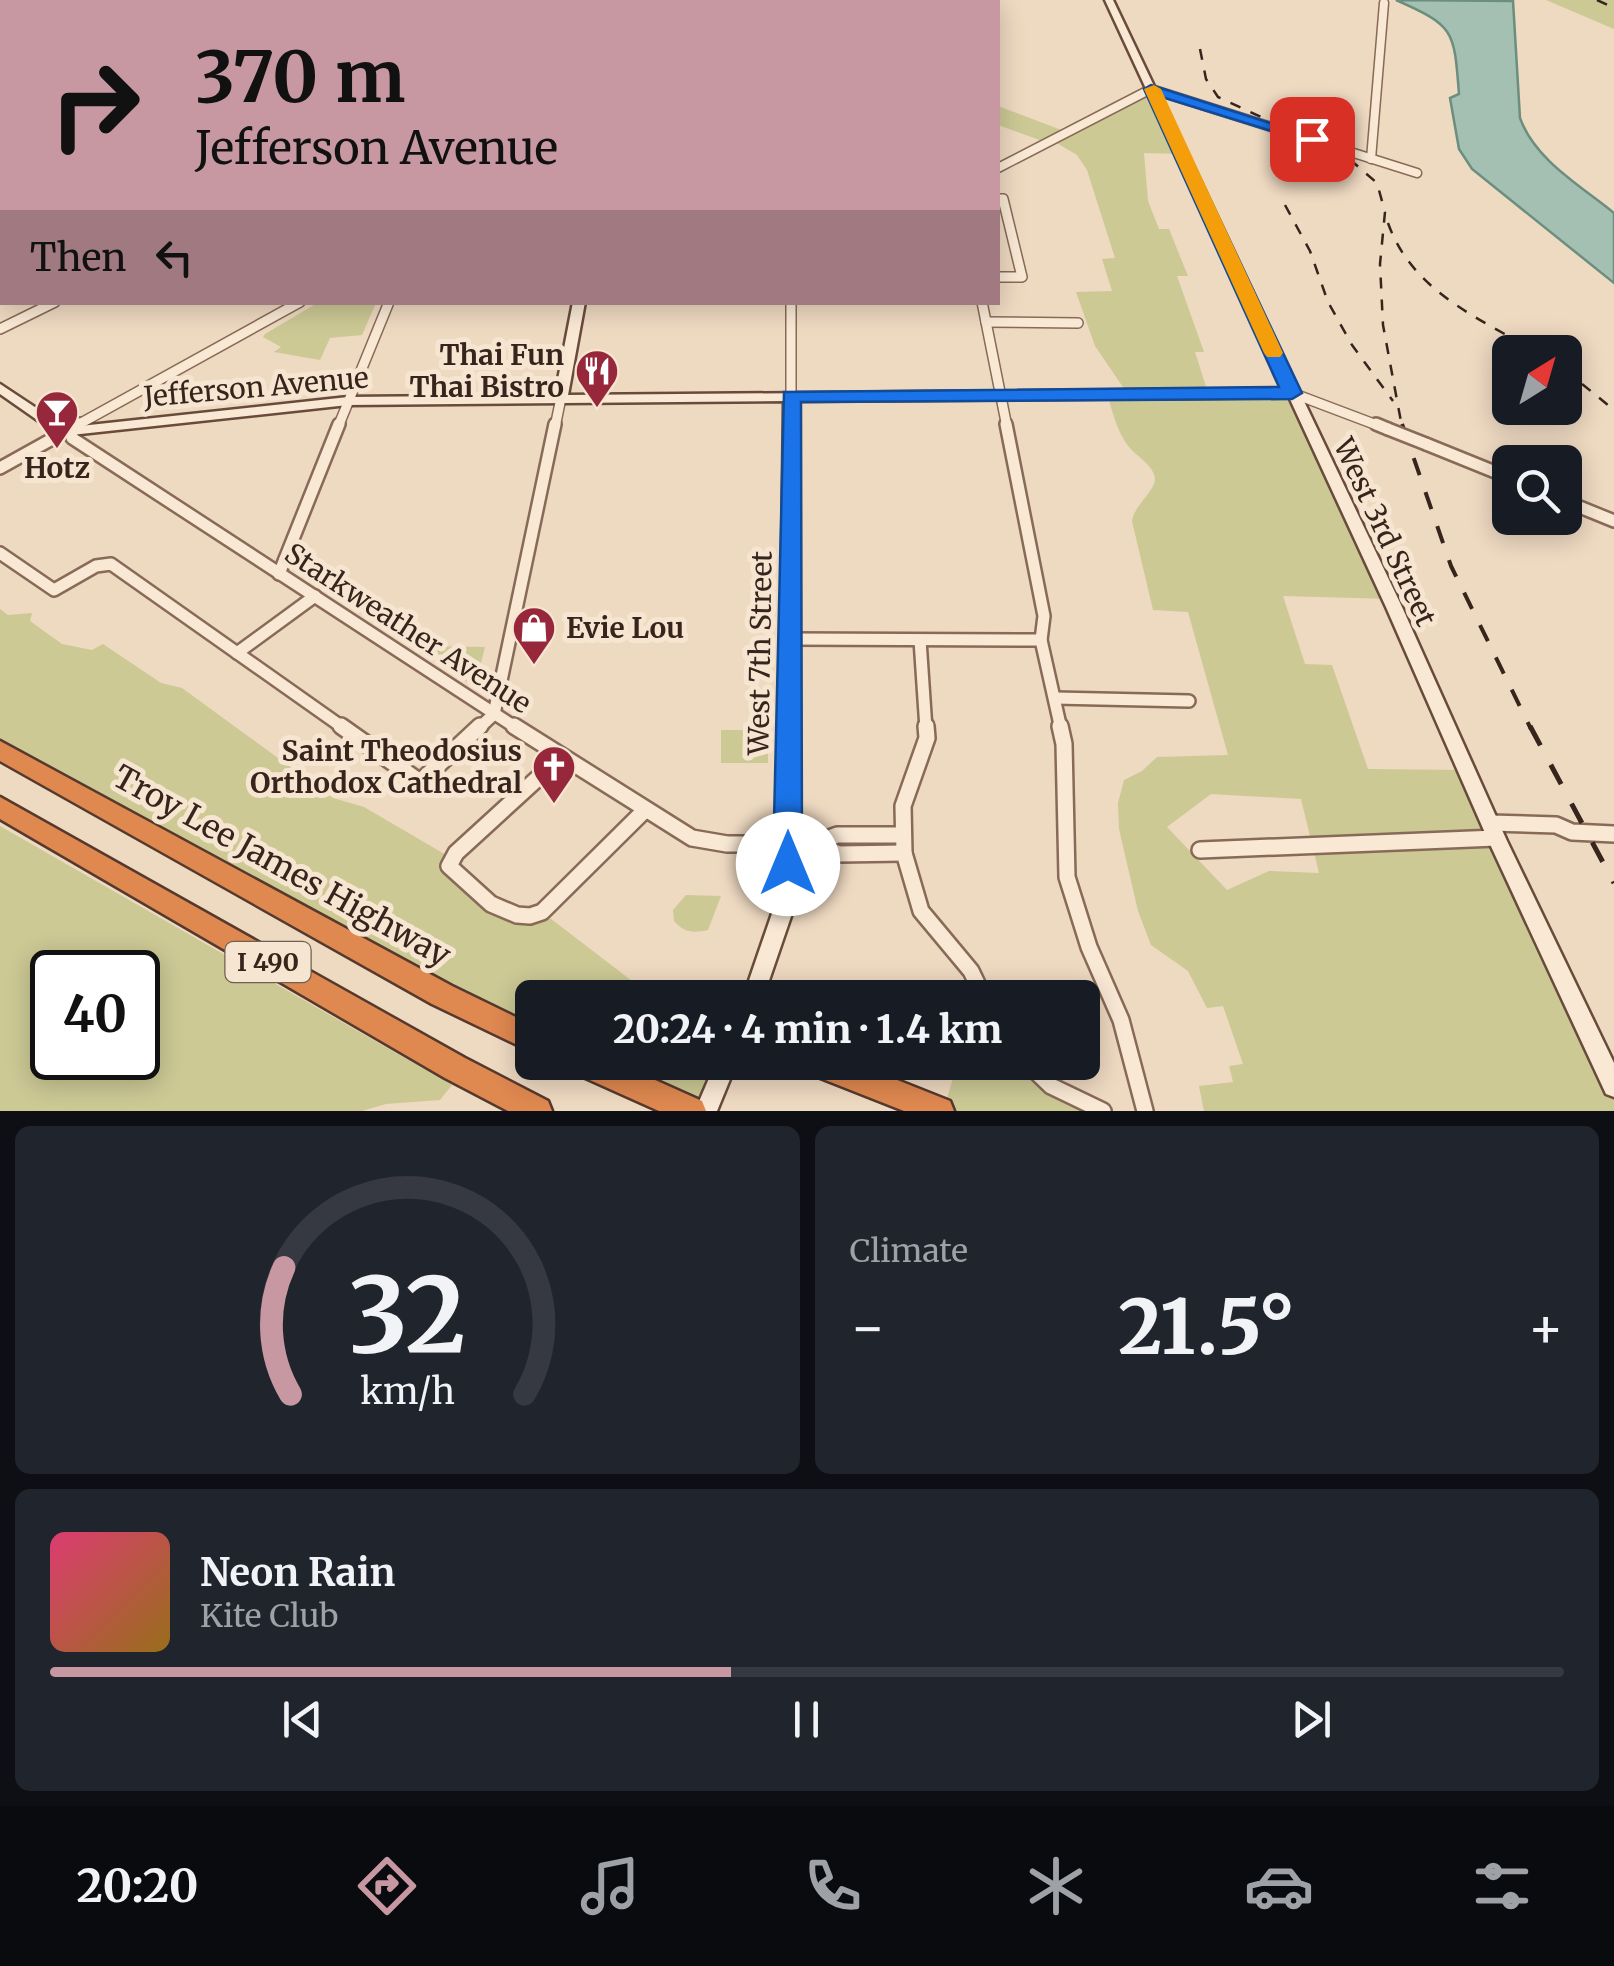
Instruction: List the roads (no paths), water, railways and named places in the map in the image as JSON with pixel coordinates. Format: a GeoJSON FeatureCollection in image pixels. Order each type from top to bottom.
{"type":"FeatureCollection","features":[{"type":"Feature","properties":{"kind":"highway","name":"Troy Lee James Highway"},"geometry":{"type":"LineString","coordinates":[[0,750],[515,1032]]}},
{"type":"Feature","properties":{"kind":"highway","name":"I 490"},"geometry":{"type":"LineString","coordinates":[[0,808],[455,1068],[538,1111]]}},
{"type":"Feature","properties":{"kind":"highway"},"geometry":{"type":"LineString","coordinates":[[622,1080],[692,1111]]}},
{"type":"Feature","properties":{"kind":"highway"},"geometry":{"type":"LineString","coordinates":[[861,1080],[940,1111]]}},
{"type":"Feature","properties":{"kind":"street","name":"West 3rd Street"},"geometry":{"type":"LineString","coordinates":[[1109,0],[1614,1086]]}},
{"type":"Feature","properties":{"kind":"street"},"geometry":{"type":"LineString","coordinates":[[1371,159],[1384,3]]}},
{"type":"Feature","properties":{"kind":"street"},"geometry":{"type":"LineString","coordinates":[[1000,167],[1151,89],[1417,173]]}},
{"type":"Feature","properties":{"kind":"street"},"geometry":{"type":"LineString","coordinates":[[1000,200],[1022,276],[1000,277]]}},
{"type":"Feature","properties":{"kind":"street"},"geometry":{"type":"LineString","coordinates":[[0,329],[49,305]]}},
{"type":"Feature","properties":{"kind":"street"},"geometry":{"type":"LineString","coordinates":[[0,468],[295,305]]}},
{"type":"Feature","properties":{"kind":"street"},"geometry":{"type":"LineString","coordinates":[[280,574],[388,305]]}},
{"type":"Feature","properties":{"kind":"street"},"geometry":{"type":"LineString","coordinates":[[0,553],[54,590],[105,563],[420,782],[494,714],[578,305]]}},
{"type":"Feature","properties":{"kind":"street","name":"West 7th Street"},"geometry":{"type":"LineString","coordinates":[[759,980],[788,896],[791,305]]}},
{"type":"Feature","properties":{"kind":"street"},"geometry":{"type":"LineString","coordinates":[[983,305],[1044,616],[1041,640],[1064,744],[1067,876],[1089,947],[1121,1020],[1145,1111]]}},
{"type":"Feature","properties":{"kind":"street"},"geometry":{"type":"LineString","coordinates":[[986,322],[1078,322]]}},
{"type":"Feature","properties":{"kind":"street","name":"Starkweather Avenue"},"geometry":{"type":"LineString","coordinates":[[0,388],[54,425],[71,431],[72,438],[560,758],[692,838],[709,843],[814,844],[839,854],[904,853]]}},
{"type":"Feature","properties":{"kind":"street","name":"Jefferson Avenue"},"geometry":{"type":"LineString","coordinates":[[71,431],[348,401],[1292,393],[1492,471]]}},
{"type":"Feature","properties":{"kind":"street"},"geometry":{"type":"LineString","coordinates":[[1582,508],[1614,521]]}},
{"type":"Feature","properties":{"kind":"street"},"geometry":{"type":"LineString","coordinates":[[237,653],[315,596]]}},
{"type":"Feature","properties":{"kind":"street"},"geometry":{"type":"LineString","coordinates":[[791,639],[1041,640]]}},
{"type":"Feature","properties":{"kind":"street"},"geometry":{"type":"LineString","coordinates":[[920,640],[927,738],[903,806],[901,835],[921,912],[975,980]]}},
{"type":"Feature","properties":{"kind":"street"},"geometry":{"type":"LineString","coordinates":[[1056,698],[1189,701]]}},
{"type":"Feature","properties":{"kind":"street"},"geometry":{"type":"LineString","coordinates":[[560,758],[456,853],[449,866],[514,917],[530,919],[542,912],[644,811]]}},
{"type":"Feature","properties":{"kind":"street"},"geometry":{"type":"LineString","coordinates":[[1200,850],[1556,825],[1572,832],[1614,834]]}},
{"type":"Feature","properties":{"kind":"street","name":"Starkweather Avenue"},"geometry":{"type":"LineString","coordinates":[[814,844],[836,835],[901,835]]}},
{"type":"Feature","properties":{"kind":"street"},"geometry":{"type":"LineString","coordinates":[[706,1111],[719,1080]]}},
{"type":"Feature","properties":{"kind":"street"},"geometry":{"type":"LineString","coordinates":[[1045,1080],[1103,1111]]}},
{"type":"Feature","properties":{"kind":"railway"},"geometry":{"type":"LineString","coordinates":[[1597,0],[1614,8]]}},
{"type":"Feature","properties":{"kind":"railway"},"geometry":{"type":"LineString","coordinates":[[1200,49],[1206,79],[1218,97],[1347,157],[1377,183],[1385,212],[1380,264],[1383,325],[1402,427]]}},
{"type":"Feature","properties":{"kind":"railway"},"geometry":{"type":"LineString","coordinates":[[1285,205],[1310,251],[1328,302],[1352,345],[1393,401]]}},
{"type":"Feature","properties":{"kind":"railway"},"geometry":{"type":"LineString","coordinates":[[1388,223],[1399,247],[1430,285],[1507,335]]}},
{"type":"Feature","properties":{"kind":"railway"},"geometry":{"type":"LineString","coordinates":[[1582,384],[1614,410]]}},
{"type":"Feature","properties":{"kind":"railway"},"geometry":{"type":"LineString","coordinates":[[1402,424],[1451,566],[1531,729]]}},
{"type":"Feature","properties":{"kind":"railway"},"geometry":{"type":"LineString","coordinates":[[1530,726],[1614,883]]}},
{"type":"Feature","properties":{"kind":"place","name":"Thai Fun Thai Bistro"},"geometry":{"type":"Point","coordinates":[597,409]}},
{"type":"Feature","properties":{"kind":"place","name":"Hotz"},"geometry":{"type":"Point","coordinates":[57,450]}},
{"type":"Feature","properties":{"kind":"place","name":"Evie Lou"},"geometry":{"type":"Point","coordinates":[534,666]}},
{"type":"Feature","properties":{"kind":"place","name":"Saint Theodosius Orthodox Cathedral"},"geometry":{"type":"Point","coordinates":[554,805]}}]}
